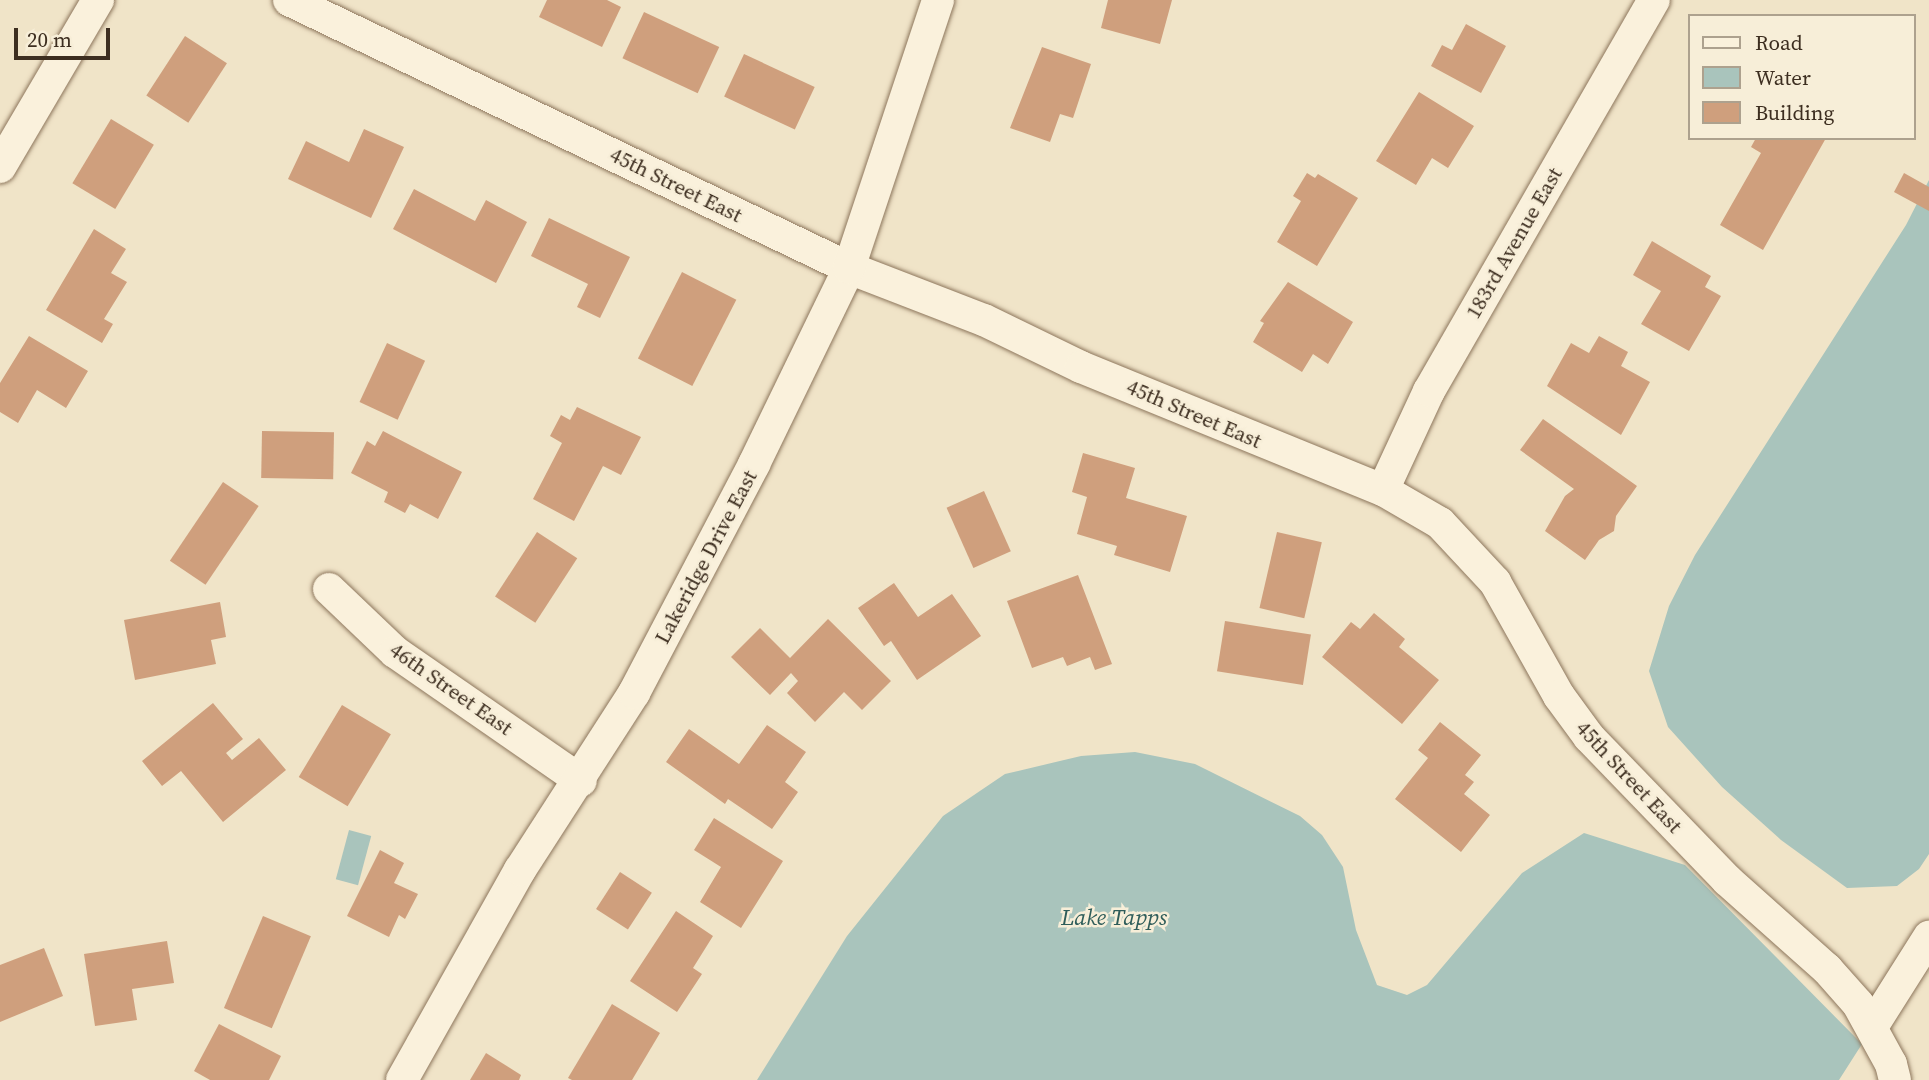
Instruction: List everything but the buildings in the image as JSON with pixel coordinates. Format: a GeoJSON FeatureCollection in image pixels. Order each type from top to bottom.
{"type":"FeatureCollection","features":[{"type":"Feature","properties":{"kind":"street"},"geometry":{"type":"LineString","coordinates":[[0,167],[98,0]]}},
{"type":"Feature","properties":{"kind":"street","name":"45th Street East"},"geometry":{"type":"LineString","coordinates":[[289,0],[849,268],[984,320],[1082,367],[1383,490],[1440,523],[1495,582],[1559,696],[1589,737],[1727,880],[1827,969],[1858,1004],[1872,1027],[1895,1080]]}},
{"type":"Feature","properties":{"kind":"street","name":"Lakeridge Drive East"},"geometry":{"type":"LineString","coordinates":[[402,1080],[520,870],[581,780],[635,693],[754,464],[849,268],[938,0]]}},
{"type":"Feature","properties":{"kind":"street","name":"183rd Avenue East"},"geometry":{"type":"LineString","coordinates":[[1383,490],[1429,391],[1654,0]]}},
{"type":"Feature","properties":{"kind":"street","name":"46th Street East"},"geometry":{"type":"LineString","coordinates":[[328,589],[395,652],[581,780]]}},
{"type":"Feature","properties":{"kind":"street"},"geometry":{"type":"LineString","coordinates":[[1872,1027],[1929,937]]}},
{"type":"Feature","properties":{"kind":"water"},"geometry":{"type":"Polygon","coordinates":[[[1929,180],[1929,854],[1919,869],[1897,886],[1847,888],[1781,840],[1722,787],[1668,727],[1649,671],[1669,606],[1695,555],[1906,225],[1929,180]]]}},
{"type":"Feature","properties":{"kind":"water","name":"Lake Tapps"},"geometry":{"type":"Polygon","coordinates":[[[1135,752],[1195,764],[1300,816],[1322,835],[1343,867],[1356,930],[1377,985],[1407,995],[1427,985],[1522,873],[1584,833],[1685,865],[1862,1044],[1839,1080],[757,1080],[847,936],[943,816],[1005,774],[1081,756],[1135,752]]]}},
{"type":"Feature","properties":{"kind":"water"},"geometry":{"type":"Polygon","coordinates":[[[349,830],[371,836],[358,885],[336,879],[349,830]]]}}]}
